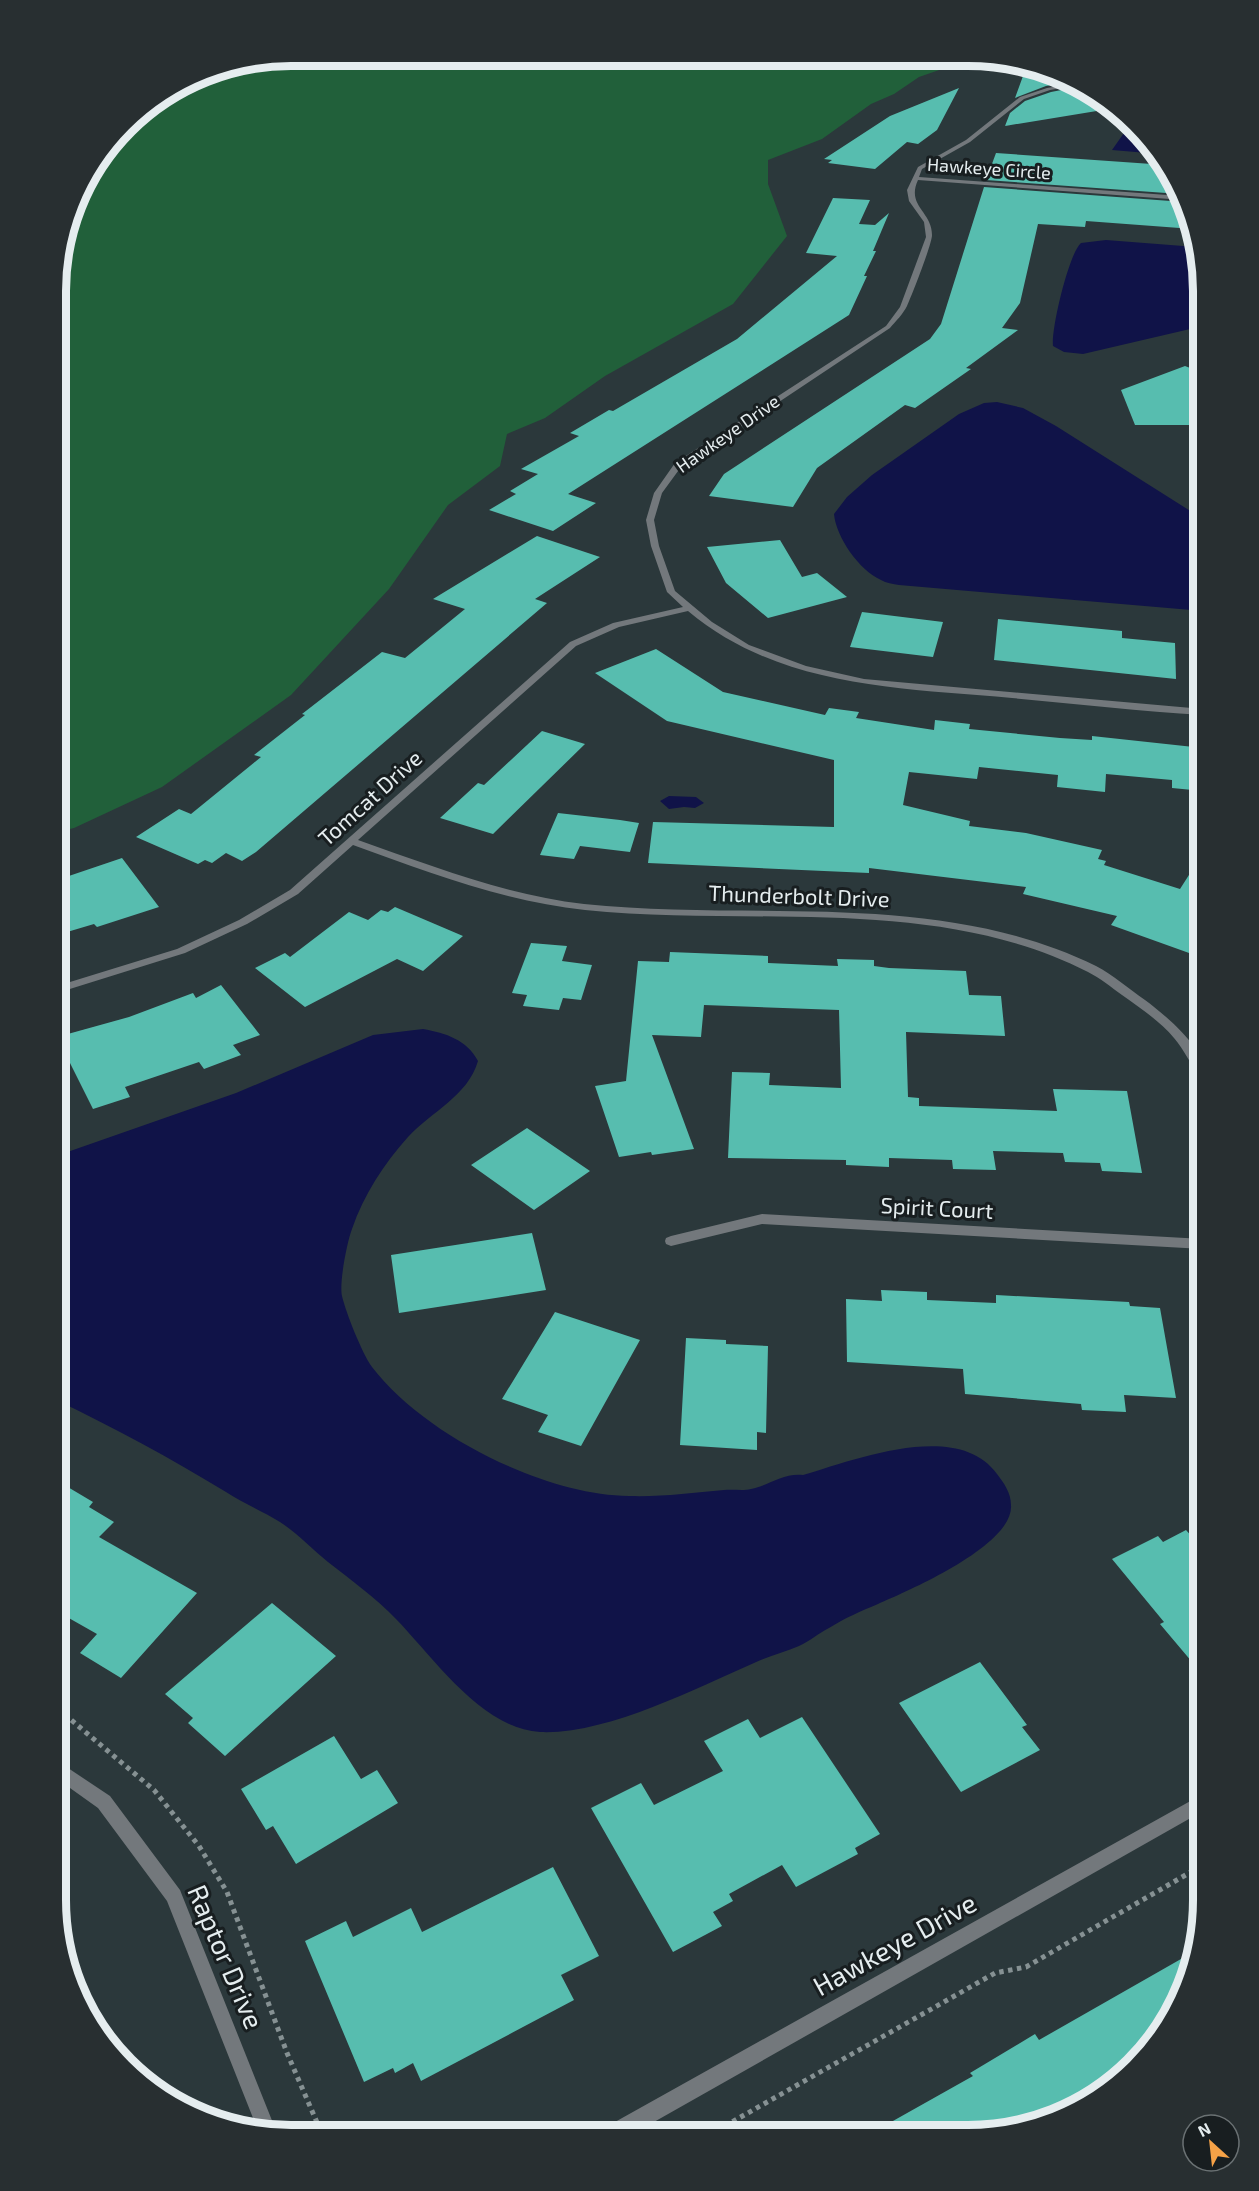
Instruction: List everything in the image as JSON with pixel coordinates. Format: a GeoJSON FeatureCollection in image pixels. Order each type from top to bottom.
{"type":"FeatureCollection","features":[{"type":"Feature","properties":{"kind":"street","name":"Hawkeye Circle"},"geometry":{"type":"LineString","coordinates":[[1062,87],[1022,98],[968,141],[920,168],[915,178],[1172,197]]}},
{"type":"Feature","properties":{"kind":"street","name":"Hawkeye Drive"},"geometry":{"type":"LineString","coordinates":[[915,178],[910,190],[912,201],[927,222],[929,237],[903,307],[888,327],[678,465],[658,493],[650,520],[655,546],[671,592],[709,624],[746,647],[803,668],[864,682],[1193,711]]}},
{"type":"Feature","properties":{"kind":"street","name":"Tomcat Drive"},"geometry":{"type":"LineString","coordinates":[[66,987],[181,951],[243,922],[294,892],[573,644],[616,625],[690,608]]}},
{"type":"Feature","properties":{"kind":"street","name":"Thunderbolt Drive"},"geometry":{"type":"LineString","coordinates":[[351,841],[519,897],[585,908],[928,921],[999,934],[1067,957],[1127,988],[1178,1035],[1193,1058]]}},
{"type":"Feature","properties":{"kind":"street","name":"Spirit Court"},"geometry":{"type":"LineString","coordinates":[[671,1241],[762,1219],[1193,1243]]}},
{"type":"Feature","properties":{"kind":"street","name":"Raptor Drive"},"geometry":{"type":"LineString","coordinates":[[66,1776],[105,1802],[174,1896],[264,2123]]}},
{"type":"Feature","properties":{"kind":"street","name":"Hawkeye Drive"},"geometry":{"type":"LineString","coordinates":[[629,2125],[1193,1809]]}},
{"type":"Feature","properties":{"kind":"path"},"geometry":{"type":"LineString","coordinates":[[66,1717],[154,1790],[199,1846],[227,1892],[287,2053],[318,2125]]}},
{"type":"Feature","properties":{"kind":"path"},"geometry":{"type":"LineString","coordinates":[[727,2125],[995,1973],[1026,1968],[1193,1871]]}},
{"type":"Feature","properties":{"kind":"green space"},"geometry":{"type":"Polygon","coordinates":[[[277,66],[951,66],[919,77],[894,94],[871,104],[822,139],[768,160],[768,184],[787,236],[733,304],[605,376],[545,418],[507,434],[500,466],[448,505],[389,589],[291,695],[162,787],[66,830],[66,277],[70,247],[89,192],[113,154],[143,122],[166,104],[205,83],[247,70],[277,66]]]}},
{"type":"Feature","properties":{"kind":"shaded area"},"geometry":{"type":"Polygon","coordinates":[[[1126,131],[1145,153],[1112,150],[1126,131]]]}},
{"type":"Feature","properties":{"kind":"shaded area"},"geometry":{"type":"Polygon","coordinates":[[[1106,240],[1189,246],[1193,277],[1193,328],[1083,354],[1064,352],[1053,346],[1062,292],[1071,261],[1081,243],[1106,240]]]}},
{"type":"Feature","properties":{"kind":"shaded area"},"geometry":{"type":"Polygon","coordinates":[[[997,402],[1023,408],[1056,426],[1193,513],[1193,610],[899,585],[883,581],[865,569],[844,542],[834,514],[847,497],[872,475],[959,414],[984,403],[997,402]]]}},
{"type":"Feature","properties":{"kind":"shaded area"},"geometry":{"type":"Polygon","coordinates":[[[669,796],[696,797],[704,803],[695,808],[669,809],[660,801],[669,796]]]}},
{"type":"Feature","properties":{"kind":"shaded area"},"geometry":{"type":"Polygon","coordinates":[[[423,1029],[440,1033],[462,1043],[478,1061],[473,1073],[458,1094],[417,1128],[391,1158],[362,1204],[346,1252],[341,1290],[355,1333],[372,1367],[394,1392],[422,1416],[488,1457],[524,1473],[560,1485],[596,1493],[629,1496],[748,1490],[783,1477],[803,1475],[905,1448],[932,1446],[957,1449],[980,1458],[1005,1485],[1011,1505],[1007,1520],[996,1535],[979,1550],[935,1577],[847,1618],[799,1646],[621,1718],[566,1731],[540,1732],[519,1728],[479,1705],[460,1689],[380,1604],[280,1522],[184,1467],[66,1405],[66,1152],[236,1093],[373,1035],[423,1029]]]}},
{"type":"Feature","properties":{"kind":"building"},"geometry":{"type":"Polygon","coordinates":[[[1024,73],[1056,84],[1046,86],[1015,98],[1024,73]]]}},
{"type":"Feature","properties":{"kind":"building"},"geometry":{"type":"Polygon","coordinates":[[[959,88],[937,130],[918,144],[907,142],[875,169],[828,163],[832,160],[824,159],[890,116],[959,88]]]}},
{"type":"Feature","properties":{"kind":"building"},"geometry":{"type":"Polygon","coordinates":[[[1067,89],[1101,110],[1005,126],[1010,113],[1025,101],[1067,89]]]}},
{"type":"Feature","properties":{"kind":"building"},"geometry":{"type":"Polygon","coordinates":[[[996,153],[1154,164],[1171,193],[986,180],[996,153]]]}},
{"type":"Feature","properties":{"kind":"building"},"geometry":{"type":"Polygon","coordinates":[[[984,187],[1174,201],[1184,228],[1086,221],[1085,227],[1038,224],[1020,303],[1002,328],[1018,330],[966,368],[971,369],[915,408],[905,405],[817,468],[793,507],[709,496],[724,474],[930,339],[941,324],[984,187]]]}},
{"type":"Feature","properties":{"kind":"building"},"geometry":{"type":"Polygon","coordinates":[[[833,198],[870,200],[859,224],[875,225],[889,213],[873,251],[876,251],[864,276],[867,276],[849,315],[568,494],[596,503],[553,531],[489,510],[516,494],[510,491],[538,474],[521,469],[579,436],[570,433],[609,410],[613,411],[737,339],[837,256],[806,253],[833,198]]]}},
{"type":"Feature","properties":{"kind":"building"},"geometry":{"type":"Polygon","coordinates":[[[1185,366],[1193,369],[1193,417],[1191,417],[1193,424],[1135,425],[1121,390],[1185,366]]]}},
{"type":"Feature","properties":{"kind":"building"},"geometry":{"type":"Polygon","coordinates":[[[537,536],[600,557],[535,599],[547,603],[256,852],[242,861],[226,853],[212,863],[205,860],[198,864],[136,837],[179,809],[191,814],[261,757],[254,755],[305,715],[302,714],[382,652],[405,658],[465,609],[433,599],[537,536]]]}},
{"type":"Feature","properties":{"kind":"building"},"geometry":{"type":"Polygon","coordinates":[[[780,540],[802,577],[817,573],[847,597],[768,618],[726,583],[707,547],[780,540]]]}},
{"type":"Feature","properties":{"kind":"building"},"geometry":{"type":"Polygon","coordinates":[[[862,612],[943,622],[933,657],[850,647],[862,612]]]}},
{"type":"Feature","properties":{"kind":"building"},"geometry":{"type":"Polygon","coordinates":[[[998,619],[1122,631],[1122,638],[1175,643],[1176,679],[994,660],[998,619]]]}},
{"type":"Feature","properties":{"kind":"building"},"geometry":{"type":"Polygon","coordinates":[[[656,649],[723,692],[825,715],[829,708],[859,712],[856,718],[934,730],[935,720],[970,724],[969,729],[1092,740],[1092,736],[1193,747],[1193,790],[1172,788],[1172,780],[1106,774],[1105,792],[1057,787],[1058,775],[979,767],[977,779],[909,772],[903,805],[970,821],[969,826],[1026,833],[1102,850],[1098,859],[1106,861],[1104,865],[1180,889],[1193,869],[1193,954],[1111,925],[1117,916],[1023,894],[1026,887],[869,868],[869,873],[648,863],[653,822],[834,827],[834,760],[667,721],[595,673],[656,649]]]}},
{"type":"Feature","properties":{"kind":"building"},"geometry":{"type":"Polygon","coordinates":[[[542,731],[585,744],[493,834],[440,818],[478,783],[484,785],[542,731]]]}},
{"type":"Feature","properties":{"kind":"building"},"geometry":{"type":"Polygon","coordinates":[[[558,813],[639,823],[630,852],[580,846],[574,859],[540,855],[558,813]]]}},
{"type":"Feature","properties":{"kind":"building"},"geometry":{"type":"Polygon","coordinates":[[[122,858],[159,907],[97,927],[94,924],[66,932],[66,877],[122,858]]]}},
{"type":"Feature","properties":{"kind":"building"},"geometry":{"type":"Polygon","coordinates":[[[395,907],[463,936],[423,971],[397,959],[305,1007],[255,968],[285,953],[290,957],[349,912],[368,920],[381,910],[388,912],[395,907]]]}},
{"type":"Feature","properties":{"kind":"building"},"geometry":{"type":"Polygon","coordinates":[[[531,943],[567,946],[562,961],[592,965],[581,1000],[563,998],[559,1010],[523,1006],[527,995],[512,993],[531,943]]]}},
{"type":"Feature","properties":{"kind":"building"},"geometry":{"type":"Polygon","coordinates":[[[670,952],[768,956],[768,963],[838,966],[837,959],[874,960],[874,966],[889,968],[966,971],[969,995],[1001,996],[1005,1036],[906,1032],[908,1097],[919,1098],[919,1106],[1057,1111],[1053,1089],[1127,1091],[1142,1173],[1102,1171],[1100,1163],[1065,1162],[1063,1153],[993,1151],[996,1170],[953,1169],[952,1160],[889,1158],[889,1167],[846,1165],[846,1160],[728,1158],[732,1072],[770,1073],[769,1085],[841,1088],[839,1010],[704,1005],[701,1037],[652,1035],[694,1149],[619,1157],[595,1086],[626,1081],[638,961],[669,962],[670,952]]]}},
{"type":"Feature","properties":{"kind":"building"},"geometry":{"type":"Polygon","coordinates":[[[221,985],[260,1035],[233,1045],[241,1055],[204,1069],[199,1062],[125,1087],[130,1097],[93,1109],[66,1055],[66,1034],[129,1017],[193,993],[196,998],[221,985]]]}},
{"type":"Feature","properties":{"kind":"building"},"geometry":{"type":"Polygon","coordinates":[[[527,1128],[590,1171],[534,1210],[471,1165],[527,1128]]]}},
{"type":"Feature","properties":{"kind":"building"},"geometry":{"type":"Polygon","coordinates":[[[532,1233],[546,1290],[399,1313],[391,1255],[532,1233]]]}},
{"type":"Feature","properties":{"kind":"building"},"geometry":{"type":"Polygon","coordinates":[[[881,1290],[927,1292],[927,1300],[996,1303],[996,1295],[1129,1302],[1130,1306],[1160,1308],[1176,1398],[1124,1395],[1126,1412],[1082,1410],[1081,1404],[965,1394],[963,1369],[847,1362],[846,1299],[882,1301],[881,1290]]]}},
{"type":"Feature","properties":{"kind":"building"},"geometry":{"type":"Polygon","coordinates":[[[555,1312],[640,1340],[581,1446],[538,1432],[548,1415],[502,1399],[555,1312]]]}},
{"type":"Feature","properties":{"kind":"building"},"geometry":{"type":"Polygon","coordinates":[[[686,1338],[726,1340],[726,1344],[768,1346],[766,1433],[757,1432],[757,1450],[680,1445],[686,1338]]]}},
{"type":"Feature","properties":{"kind":"building"},"geometry":{"type":"Polygon","coordinates":[[[66,1486],[93,1502],[89,1507],[114,1522],[99,1537],[197,1593],[121,1678],[80,1653],[97,1634],[67,1617],[66,1486]]]}},
{"type":"Feature","properties":{"kind":"building"},"geometry":{"type":"Polygon","coordinates":[[[1186,1530],[1193,1538],[1193,1663],[1160,1624],[1164,1622],[1112,1559],[1158,1536],[1163,1542],[1186,1530]]]}},
{"type":"Feature","properties":{"kind":"building"},"geometry":{"type":"Polygon","coordinates":[[[272,1603],[336,1656],[225,1756],[188,1723],[193,1718],[165,1694],[272,1603]]]}},
{"type":"Feature","properties":{"kind":"building"},"geometry":{"type":"Polygon","coordinates":[[[980,1662],[1027,1725],[1022,1727],[1040,1750],[961,1792],[899,1703],[980,1662]]]}},
{"type":"Feature","properties":{"kind":"building"},"geometry":{"type":"Polygon","coordinates":[[[802,1717],[880,1834],[855,1848],[858,1854],[796,1887],[782,1865],[729,1894],[733,1901],[713,1912],[722,1926],[673,1952],[591,1808],[641,1783],[654,1805],[723,1771],[704,1741],[748,1719],[760,1738],[802,1717]]]}},
{"type":"Feature","properties":{"kind":"building"},"geometry":{"type":"Polygon","coordinates":[[[334,1736],[361,1779],[377,1770],[398,1803],[296,1864],[273,1826],[266,1830],[241,1789],[334,1736]]]}},
{"type":"Feature","properties":{"kind":"building"},"geometry":{"type":"Polygon","coordinates":[[[553,1867],[599,1956],[561,1975],[574,2000],[421,2081],[413,2063],[395,2073],[393,2068],[364,2082],[305,1941],[346,1921],[353,1937],[411,1908],[422,1932],[553,1867]]]}},
{"type":"Feature","properties":{"kind":"building"},"geometry":{"type":"Polygon","coordinates":[[[1185,1956],[1170,1999],[1146,2037],[1116,2069],[1080,2095],[1054,2108],[1012,2121],[982,2125],[886,2125],[973,2076],[970,2073],[1035,2034],[1039,2040],[1185,1956]]]}}]}
